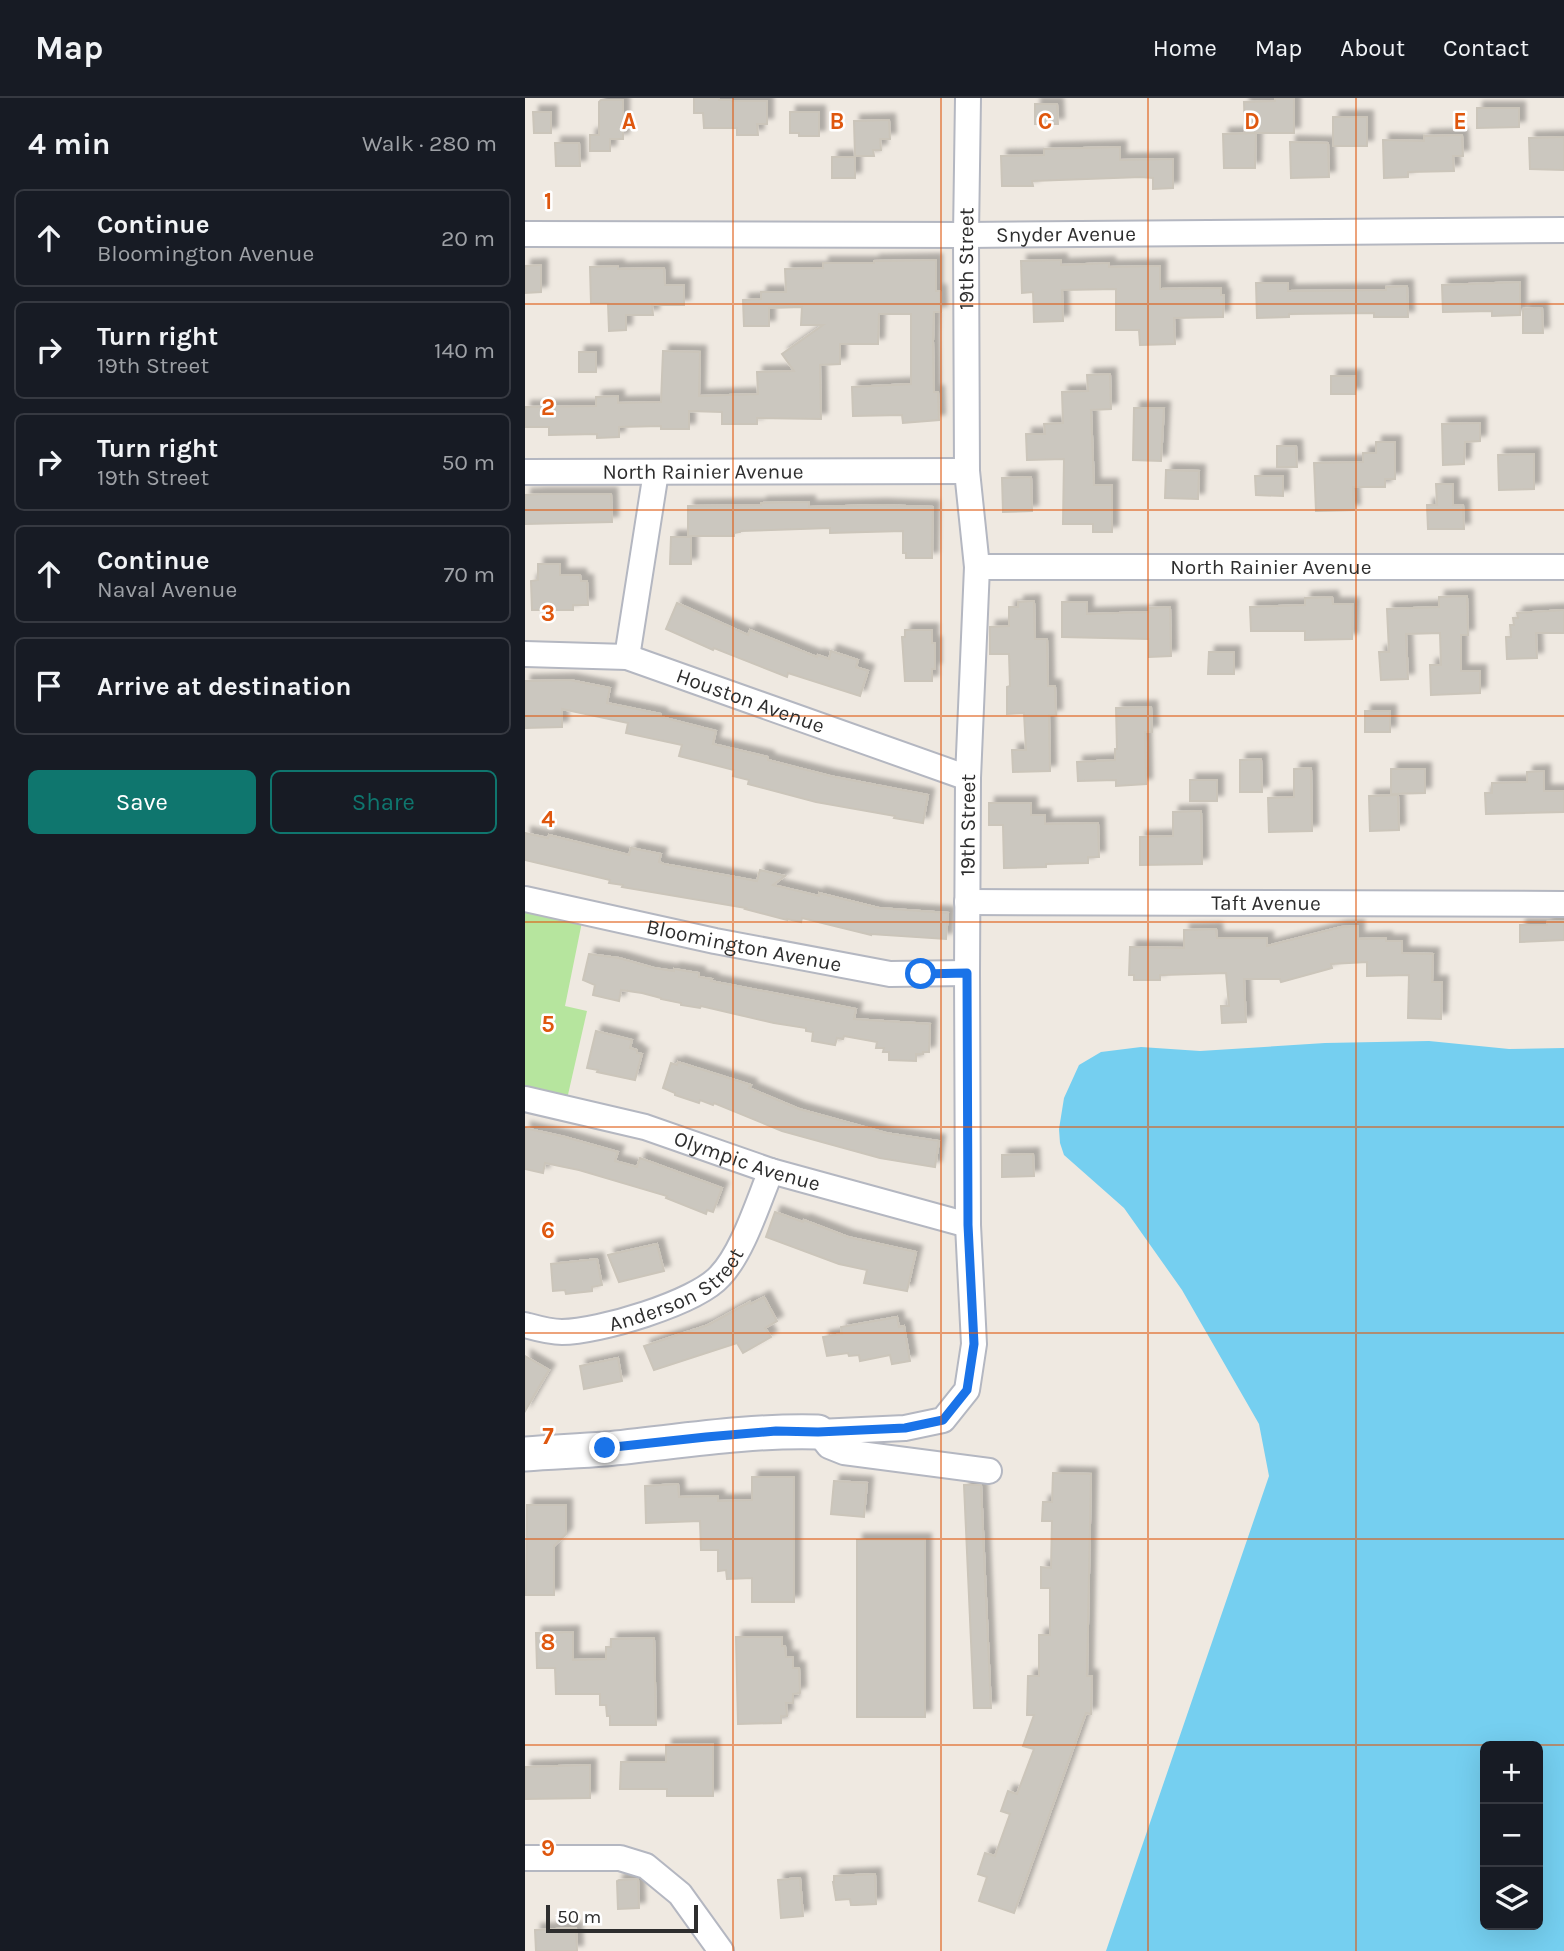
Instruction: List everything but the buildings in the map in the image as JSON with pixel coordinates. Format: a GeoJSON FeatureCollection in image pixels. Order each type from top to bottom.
{"type":"FeatureCollection","features":[{"type":"Feature","properties":{"kind":"street","name":"19th Street"},"geometry":{"type":"LineString","coordinates":[[818,1432],[905,1428],[943,1420],[967,1390],[974,1344],[968,1225],[967,902],[968,778],[977,567],[967,471],[965,235],[968,98]]}},
{"type":"Feature","properties":{"kind":"street","name":"Snyder Avenue"},"geometry":{"type":"LineString","coordinates":[[525,234],[965,235],[1564,230]]}},
{"type":"Feature","properties":{"kind":"street","name":"North Rainier Avenue"},"geometry":{"type":"LineString","coordinates":[[525,472],[967,471]]}},
{"type":"Feature","properties":{"kind":"street"},"geometry":{"type":"LineString","coordinates":[[627,657],[656,472]]}},
{"type":"Feature","properties":{"kind":"street","name":"North Rainier Avenue"},"geometry":{"type":"LineString","coordinates":[[977,567],[1564,567]]}},
{"type":"Feature","properties":{"kind":"street","name":"Houston Avenue"},"geometry":{"type":"LineString","coordinates":[[525,654],[627,657],[968,778]]}},
{"type":"Feature","properties":{"kind":"street","name":"Bloomington Avenue"},"geometry":{"type":"LineString","coordinates":[[525,899],[715,941],[890,974],[967,973]]}},
{"type":"Feature","properties":{"kind":"street","name":"Taft Avenue"},"geometry":{"type":"LineString","coordinates":[[967,902],[1564,904]]}},
{"type":"Feature","properties":{"kind":"street","name":"Olympic Avenue"},"geometry":{"type":"LineString","coordinates":[[525,1099],[645,1127],[771,1171],[968,1225]]}},
{"type":"Feature","properties":{"kind":"street","name":"Anderson Street"},"geometry":{"type":"LineString","coordinates":[[525,1325],[561,1332],[582,1329],[653,1312],[701,1291],[721,1276],[735,1255],[771,1171]]}},
{"type":"Feature","properties":{"kind":"street"},"geometry":{"type":"LineString","coordinates":[[525,1454],[776,1431],[818,1432],[829,1447],[844,1452],[989,1471]]}},
{"type":"Feature","properties":{"kind":"street"},"geometry":{"type":"LineString","coordinates":[[525,1858],[619,1858],[646,1866],[680,1894],[721,1951]]}},
{"type":"Feature","properties":{"kind":"green space"},"geometry":{"type":"Polygon","coordinates":[[[525,899],[584,912],[565,1006],[587,1011],[565,1108],[525,1099],[525,899]]]}},
{"type":"Feature","properties":{"kind":"water"},"geometry":{"type":"Polygon","coordinates":[[[1429,1041],[1509,1049],[1564,1048],[1564,1951],[1106,1951],[1269,1476],[1259,1424],[1182,1290],[1124,1208],[1064,1155],[1059,1129],[1064,1098],[1079,1065],[1101,1052],[1141,1047],[1200,1051],[1325,1043],[1429,1041]]]}},
{"type":"Feature","properties":{"kind":"route"},"geometry":{"type":"LineString","coordinates":[[605,1448],[776,1431],[905,1428],[943,1420],[967,1390],[974,1344],[968,1225],[967,973],[921,974]]}}]}
